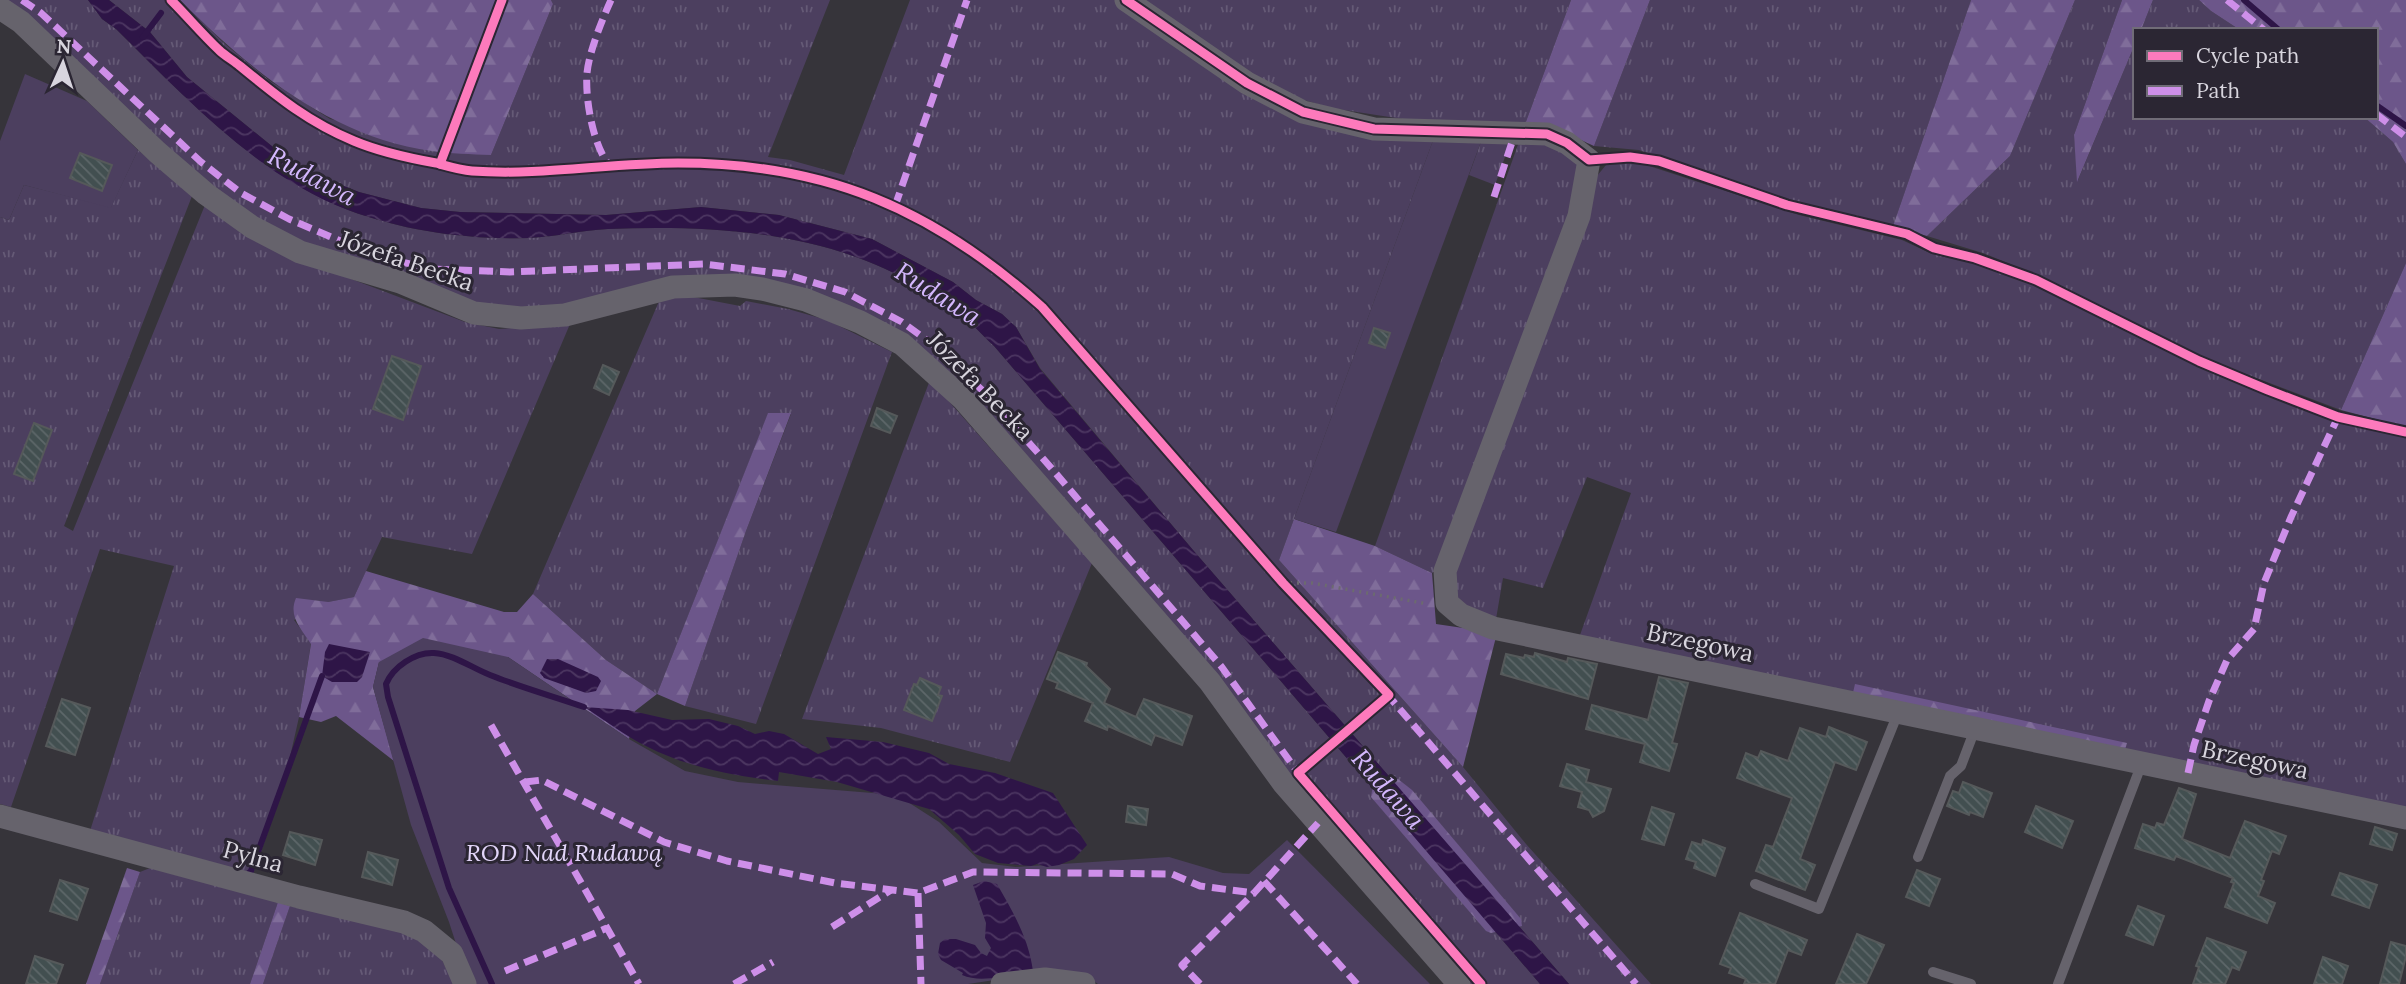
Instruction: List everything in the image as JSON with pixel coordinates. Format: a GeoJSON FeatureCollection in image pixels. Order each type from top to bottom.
{"type":"FeatureCollection","features":[{"type":"Feature","properties":{"kind":"street"},"geometry":{"type":"LineString","coordinates":[[1126,0],[1247,83],[1303,112],[1374,129],[1547,134],[1567,143],[1589,160],[1579,216],[1445,571],[1447,603]]}},
{"type":"Feature","properties":{"kind":"street","name":"Józefa Becka"},"geometry":{"type":"LineString","coordinates":[[0,8],[21,22],[157,152],[206,194],[252,227],[300,252],[400,282],[474,313],[521,318],[565,315],[673,287],[735,285],[762,289],[815,304],[860,322],[902,344],[963,399],[1132,593],[1209,682],[1284,784],[1459,984]]}},
{"type":"Feature","properties":{"kind":"street","name":"Brzegowa"},"geometry":{"type":"LineString","coordinates":[[1447,603],[1461,615],[1493,628],[2406,818]]}},
{"type":"Feature","properties":{"kind":"street","name":"Pylna"},"geometry":{"type":"LineString","coordinates":[[0,816],[299,897],[404,922],[424,931],[452,954],[465,984]]}},
{"type":"Feature","properties":{"kind":"street"},"geometry":{"type":"LineString","coordinates":[[1002,984],[1045,979],[1084,984]]}},
{"type":"Feature","properties":{"kind":"lane"},"geometry":{"type":"LineString","coordinates":[[1755,884],[1819,909],[1898,713]]}},
{"type":"Feature","properties":{"kind":"lane"},"geometry":{"type":"LineString","coordinates":[[1918,857],[1950,776],[1961,766],[1975,729]]}},
{"type":"Feature","properties":{"kind":"lane"},"geometry":{"type":"LineString","coordinates":[[2058,984],[2142,763]]}},
{"type":"Feature","properties":{"kind":"lane"},"geometry":{"type":"LineString","coordinates":[[1933,972],[1971,984]]}},
{"type":"Feature","properties":{"kind":"path"},"geometry":{"type":"LineString","coordinates":[[1283,583],[1312,583],[1430,605],[1447,603]]}},
{"type":"Feature","properties":{"kind":"green space"},"geometry":{"type":"Polygon","coordinates":[[[0,0],[88,0],[102,19],[116,29],[223,132],[283,176],[315,195],[369,217],[414,229],[460,236],[529,238],[598,230],[648,228],[729,231],[768,236],[808,243],[884,268],[948,303],[994,346],[1540,984],[1465,984],[954,384],[778,288],[611,299],[505,314],[355,265],[240,214],[0,0]]]}},
{"type":"Feature","properties":{"kind":"green space"},"geometry":{"type":"Polygon","coordinates":[[[109,0],[180,0],[225,44],[270,81],[330,119],[491,155],[553,4],[551,0],[830,0],[768,157],[790,160],[844,175],[910,0],[1115,0],[1252,95],[1435,135],[1279,560],[1651,984],[1569,984],[1193,550],[1040,368],[1016,327],[1002,314],[976,300],[953,282],[872,239],[779,215],[701,207],[606,215],[460,212],[421,208],[359,192],[306,171],[289,160],[187,77],[150,32],[109,0]]]}},
{"type":"Feature","properties":{"kind":"green space"},"geometry":{"type":"Polygon","coordinates":[[[180,0],[551,0],[553,4],[491,155],[439,152],[395,143],[326,116],[264,75],[180,0]]]}},
{"type":"Feature","properties":{"kind":"green space"},"geometry":{"type":"Polygon","coordinates":[[[1138,0],[1571,0],[1524,127],[1422,122],[1331,108],[1281,93],[1138,0]]]}},
{"type":"Feature","properties":{"kind":"green space"},"geometry":{"type":"Polygon","coordinates":[[[1571,0],[1650,0],[1594,146],[1557,129],[1524,127],[1571,0]]]}},
{"type":"Feature","properties":{"kind":"green space"},"geometry":{"type":"Polygon","coordinates":[[[1650,0],[1971,0],[1893,226],[1819,211],[1639,150],[1594,146],[1650,0]]]}},
{"type":"Feature","properties":{"kind":"green space"},"geometry":{"type":"Polygon","coordinates":[[[1971,0],[2075,0],[2010,156],[1927,236],[1893,226],[1971,0]]]}},
{"type":"Feature","properties":{"kind":"green space"},"geometry":{"type":"Polygon","coordinates":[[[2075,0],[2122,0],[2074,135],[2078,180],[2133,49],[2133,119],[2366,119],[2393,142],[2406,164],[2406,263],[2341,410],[2209,360],[2038,275],[1983,253],[1927,236],[2010,156],[2075,0]]]}},
{"type":"Feature","properties":{"kind":"green space"},"geometry":{"type":"Polygon","coordinates":[[[2122,0],[2153,0],[2142,28],[2133,28],[2133,49],[2077,182],[2074,135],[2122,0]]]}},
{"type":"Feature","properties":{"kind":"green space"},"geometry":{"type":"Polygon","coordinates":[[[2153,0],[2199,0],[2237,28],[2142,28],[2153,0]]]}},
{"type":"Feature","properties":{"kind":"green space"},"geometry":{"type":"Polygon","coordinates":[[[2199,0],[2406,0],[2406,164],[2393,142],[2366,119],[2378,119],[2378,28],[2237,28],[2199,0]]]}},
{"type":"Feature","properties":{"kind":"green space"},"geometry":{"type":"Polygon","coordinates":[[[25,74],[87,101],[138,150],[111,208],[24,185],[9,220],[0,217],[0,141],[25,74]]]}},
{"type":"Feature","properties":{"kind":"green space"},"geometry":{"type":"Polygon","coordinates":[[[1435,135],[1482,139],[1336,532],[1294,519],[1435,135]]]}},
{"type":"Feature","properties":{"kind":"green space"},"geometry":{"type":"Polygon","coordinates":[[[1482,139],[1511,140],[1495,185],[1469,175],[1482,139]]]}},
{"type":"Feature","properties":{"kind":"green space"},"geometry":{"type":"Polygon","coordinates":[[[1520,139],[1551,144],[1568,152],[1574,159],[1581,180],[1442,567],[1432,573],[1375,546],[1520,139]]]}},
{"type":"Feature","properties":{"kind":"green space"},"geometry":{"type":"Polygon","coordinates":[[[138,150],[192,196],[64,526],[73,531],[205,205],[277,251],[465,322],[499,329],[570,324],[472,554],[382,537],[354,597],[328,602],[294,620],[311,643],[299,717],[282,792],[253,874],[90,831],[174,566],[100,549],[11,807],[0,804],[0,217],[9,220],[24,185],[111,207],[138,150]]]}},
{"type":"Feature","properties":{"kind":"green space"},"geometry":{"type":"Polygon","coordinates":[[[1640,163],[1799,215],[1902,240],[1932,254],[1934,248],[1995,264],[2043,290],[2199,361],[2338,417],[2406,432],[2406,818],[1580,635],[1631,493],[1587,477],[1543,588],[1503,578],[1496,619],[1462,604],[1451,584],[1597,176],[1606,165],[1640,163]]]}},
{"type":"Feature","properties":{"kind":"green space"},"geometry":{"type":"Polygon","coordinates":[[[2406,263],[2406,427],[2341,410],[2406,263]]]}},
{"type":"Feature","properties":{"kind":"green space"},"geometry":{"type":"Polygon","coordinates":[[[688,296],[740,306],[746,301],[788,309],[827,320],[892,352],[756,724],[685,706],[746,531],[791,414],[768,414],[657,694],[606,660],[533,594],[660,299],[688,296]]]}},
{"type":"Feature","properties":{"kind":"green space"},"geometry":{"type":"Polygon","coordinates":[[[930,380],[1092,563],[1010,762],[881,728],[802,719],[930,380]]]}},
{"type":"Feature","properties":{"kind":"green space"},"geometry":{"type":"Polygon","coordinates":[[[768,413],[791,413],[746,531],[685,706],[657,694],[768,413]]]}},
{"type":"Feature","properties":{"kind":"green space"},"geometry":{"type":"Polygon","coordinates":[[[1294,519],[1375,546],[1432,573],[1436,624],[1497,633],[1463,767],[1279,560],[1294,519]]]}},
{"type":"Feature","properties":{"kind":"green space"},"geometry":{"type":"Polygon","coordinates":[[[366,571],[504,612],[517,612],[533,594],[606,660],[657,694],[635,711],[629,739],[508,657],[379,662],[373,687],[394,761],[336,716],[321,722],[299,717],[311,644],[297,622],[294,605],[296,598],[328,602],[354,597],[366,571]]]}},
{"type":"Feature","properties":{"kind":"green space","name":"ROD Nad Rudawą"},"geometry":{"type":"Polygon","coordinates":[[[423,638],[508,657],[629,739],[685,771],[738,782],[897,795],[939,822],[982,863],[1016,867],[1169,857],[1223,873],[1249,874],[1287,840],[1430,984],[1098,984],[1092,980],[1029,975],[968,984],[469,984],[449,922],[411,825],[373,687],[379,662],[423,638]]]}},
{"type":"Feature","properties":{"kind":"green space"},"geometry":{"type":"Polygon","coordinates":[[[1855,684],[2127,743],[2124,753],[1852,697],[1855,684]]]}},
{"type":"Feature","properties":{"kind":"green space"},"geometry":{"type":"Polygon","coordinates":[[[1389,778],[1398,779],[1412,790],[1521,919],[1522,926],[1491,933],[1486,931],[1371,797],[1373,785],[1389,778]]]}},
{"type":"Feature","properties":{"kind":"green space"},"geometry":{"type":"Polygon","coordinates":[[[127,868],[140,872],[100,984],[86,984],[127,868]]]}},
{"type":"Feature","properties":{"kind":"green space"},"geometry":{"type":"Polygon","coordinates":[[[150,868],[278,902],[250,984],[100,984],[140,872],[150,868]]]}},
{"type":"Feature","properties":{"kind":"green space"},"geometry":{"type":"Polygon","coordinates":[[[278,902],[290,906],[263,984],[250,984],[278,902]]]}},
{"type":"Feature","properties":{"kind":"green space"},"geometry":{"type":"Polygon","coordinates":[[[290,906],[420,936],[440,956],[454,984],[263,984],[290,906]]]}},
{"type":"Feature","properties":{"kind":"water","name":"Rudawa"},"geometry":{"type":"Polygon","coordinates":[[[88,0],[109,0],[150,32],[187,77],[289,160],[306,171],[359,192],[421,208],[460,212],[606,215],[701,207],[779,215],[872,239],[953,282],[976,300],[1002,314],[1016,327],[1040,369],[1193,550],[1569,984],[1540,984],[994,346],[948,303],[884,268],[808,243],[768,236],[729,231],[648,228],[598,230],[529,238],[460,236],[391,224],[348,210],[283,177],[223,132],[116,29],[102,19],[88,0]]]}},
{"type":"Feature","properties":{"kind":"water"},"geometry":{"type":"Polygon","coordinates":[[[329,644],[370,652],[362,677],[357,682],[332,682],[322,676],[325,652],[329,644]]]}},
{"type":"Feature","properties":{"kind":"water"},"geometry":{"type":"Polygon","coordinates":[[[547,659],[558,659],[598,677],[601,681],[596,691],[586,693],[544,678],[540,673],[547,659]]]}},
{"type":"Feature","properties":{"kind":"water"},"geometry":{"type":"Polygon","coordinates":[[[584,707],[628,710],[672,720],[709,719],[738,726],[755,734],[769,731],[784,734],[818,754],[831,749],[826,737],[883,742],[929,753],[949,764],[995,773],[1053,793],[1087,845],[1074,859],[1059,865],[1047,867],[1037,864],[1031,866],[998,863],[975,854],[959,835],[929,809],[837,782],[779,772],[778,781],[695,765],[640,743],[584,707]]]}},
{"type":"Feature","properties":{"kind":"water"},"geometry":{"type":"Polygon","coordinates":[[[984,881],[997,884],[1009,905],[1024,937],[1033,971],[978,979],[962,975],[963,973],[941,960],[938,954],[940,943],[945,939],[956,939],[975,945],[987,956],[991,948],[985,938],[986,923],[973,885],[984,881]]]}},
{"type":"Feature","properties":{"kind":"building"},"geometry":{"type":"Polygon","coordinates":[[[80,153],[112,165],[102,191],[70,178],[80,153]]]}},
{"type":"Feature","properties":{"kind":"building"},"geometry":{"type":"Polygon","coordinates":[[[1374,328],[1390,333],[1385,348],[1369,343],[1374,328]]]}},
{"type":"Feature","properties":{"kind":"building"},"geometry":{"type":"Polygon","coordinates":[[[392,356],[421,366],[403,420],[373,409],[392,356]]]}},
{"type":"Feature","properties":{"kind":"building"},"geometry":{"type":"Polygon","coordinates":[[[603,365],[619,372],[609,395],[594,388],[603,365]]]}},
{"type":"Feature","properties":{"kind":"building"},"geometry":{"type":"Polygon","coordinates":[[[877,408],[897,416],[890,433],[871,426],[877,408]]]}},
{"type":"Feature","properties":{"kind":"building"},"geometry":{"type":"Polygon","coordinates":[[[34,423],[52,430],[33,481],[14,474],[34,423]]]}},
{"type":"Feature","properties":{"kind":"building"},"geometry":{"type":"Polygon","coordinates":[[[1058,652],[1087,663],[1086,666],[1110,689],[1104,703],[1136,717],[1144,699],[1192,716],[1182,745],[1155,735],[1151,745],[1108,726],[1107,730],[1085,721],[1093,703],[1056,688],[1058,683],[1047,679],[1058,652]]]}},
{"type":"Feature","properties":{"kind":"building"},"geometry":{"type":"Polygon","coordinates":[[[1535,653],[1567,662],[1568,658],[1597,664],[1588,699],[1501,674],[1506,654],[1524,658],[1525,655],[1534,657],[1535,653]]]}},
{"type":"Feature","properties":{"kind":"building"},"geometry":{"type":"Polygon","coordinates":[[[1659,677],[1688,683],[1672,743],[1677,744],[1669,771],[1640,762],[1645,744],[1586,729],[1592,705],[1648,720],[1659,677]]]}},
{"type":"Feature","properties":{"kind":"building"},"geometry":{"type":"Polygon","coordinates":[[[920,678],[941,687],[938,695],[942,696],[932,721],[904,710],[914,684],[917,685],[920,678]]]}},
{"type":"Feature","properties":{"kind":"building"},"geometry":{"type":"Polygon","coordinates":[[[62,699],[90,708],[75,755],[46,746],[62,699]]]}},
{"type":"Feature","properties":{"kind":"building"},"geometry":{"type":"Polygon","coordinates":[[[1829,727],[1867,742],[1856,770],[1835,762],[1800,859],[1815,865],[1805,890],[1756,871],[1766,845],[1773,847],[1792,798],[1737,778],[1746,753],[1758,758],[1761,751],[1788,761],[1800,728],[1826,737],[1829,727]]]}},
{"type":"Feature","properties":{"kind":"building"},"geometry":{"type":"Polygon","coordinates":[[[1567,764],[1589,770],[1586,782],[1611,789],[1604,811],[1593,817],[1589,810],[1578,807],[1582,792],[1560,786],[1567,764]]]}},
{"type":"Feature","properties":{"kind":"building"},"geometry":{"type":"Polygon","coordinates":[[[1963,782],[1992,793],[1983,817],[1970,812],[1969,815],[1947,806],[1953,791],[1959,793],[1963,782]]]}},
{"type":"Feature","properties":{"kind":"building"},"geometry":{"type":"Polygon","coordinates":[[[2179,788],[2196,794],[2182,839],[2230,858],[2245,821],[2286,836],[2279,854],[2272,851],[2261,880],[2264,881],[2258,896],[2275,903],[2267,923],[2225,907],[2234,883],[2231,882],[2233,878],[2176,856],[2174,860],[2135,848],[2143,824],[2155,828],[2157,823],[2164,825],[2179,788]]]}},
{"type":"Feature","properties":{"kind":"building"},"geometry":{"type":"Polygon","coordinates":[[[1128,806],[1148,809],[1146,825],[1126,822],[1128,806]]]}},
{"type":"Feature","properties":{"kind":"building"},"geometry":{"type":"Polygon","coordinates":[[[2036,806],[2073,821],[2062,848],[2025,832],[2036,806]]]}},
{"type":"Feature","properties":{"kind":"building"},"geometry":{"type":"Polygon","coordinates":[[[1652,807],[1674,814],[1664,845],[1642,839],[1652,807]]]}},
{"type":"Feature","properties":{"kind":"building"},"geometry":{"type":"Polygon","coordinates":[[[2375,827],[2397,834],[2392,850],[2370,844],[2375,827]]]}},
{"type":"Feature","properties":{"kind":"building"},"geometry":{"type":"Polygon","coordinates":[[[290,832],[322,840],[315,865],[283,855],[290,832]]]}},
{"type":"Feature","properties":{"kind":"building"},"geometry":{"type":"Polygon","coordinates":[[[1703,840],[1725,848],[1715,876],[1694,868],[1696,862],[1686,859],[1692,842],[1702,845],[1703,840]]]}},
{"type":"Feature","properties":{"kind":"building"},"geometry":{"type":"Polygon","coordinates":[[[368,852],[398,860],[392,885],[362,877],[368,852]]]}},
{"type":"Feature","properties":{"kind":"building"},"geometry":{"type":"Polygon","coordinates":[[[1917,870],[1940,879],[1929,906],[1906,897],[1917,870]]]}},
{"type":"Feature","properties":{"kind":"building"},"geometry":{"type":"Polygon","coordinates":[[[2340,873],[2377,885],[2369,908],[2332,895],[2340,873]]]}},
{"type":"Feature","properties":{"kind":"building"},"geometry":{"type":"Polygon","coordinates":[[[60,880],[88,889],[77,920],[50,911],[60,880]]]}},
{"type":"Feature","properties":{"kind":"building"},"geometry":{"type":"Polygon","coordinates":[[[2138,906],[2164,916],[2153,945],[2126,935],[2138,906]]]}},
{"type":"Feature","properties":{"kind":"building"},"geometry":{"type":"Polygon","coordinates":[[[1740,913],[1807,940],[1801,955],[1788,950],[1775,984],[1744,984],[1746,979],[1729,973],[1731,968],[1720,964],[1740,913]]]}},
{"type":"Feature","properties":{"kind":"building"},"geometry":{"type":"Polygon","coordinates":[[[1857,934],[1884,945],[1866,984],[1836,984],[1857,934]]]}},
{"type":"Feature","properties":{"kind":"building"},"geometry":{"type":"Polygon","coordinates":[[[2207,938],[2246,952],[2239,970],[2232,967],[2225,984],[2193,984],[2199,967],[2196,966],[2207,938]]]}},
{"type":"Feature","properties":{"kind":"building"},"geometry":{"type":"Polygon","coordinates":[[[2391,942],[2406,946],[2399,984],[2380,984],[2391,942]]]}},
{"type":"Feature","properties":{"kind":"building"},"geometry":{"type":"Polygon","coordinates":[[[35,956],[63,965],[56,984],[26,984],[35,956]]]}},
{"type":"Feature","properties":{"kind":"building"},"geometry":{"type":"Polygon","coordinates":[[[2323,957],[2348,966],[2342,984],[2314,984],[2323,957]]]}},
{"type":"Feature","properties":{"kind":"waterway"},"geometry":{"type":"LineString","coordinates":[[2244,0],[2277,28]]}},
{"type":"Feature","properties":{"kind":"waterway"},"geometry":{"type":"LineString","coordinates":[[143,37],[161,13]]}},
{"type":"Feature","properties":{"kind":"waterway"},"geometry":{"type":"LineString","coordinates":[[2378,106],[2406,126]]}},
{"type":"Feature","properties":{"kind":"waterway"},"geometry":{"type":"LineString","coordinates":[[492,984],[449,888],[386,684],[394,672],[412,658],[434,653],[584,707]]}},
{"type":"Feature","properties":{"kind":"waterway"},"geometry":{"type":"LineString","coordinates":[[245,876],[251,871],[322,676]]}},
{"type":"Feature","properties":{"kind":"marked path"},"geometry":{"type":"LineString","coordinates":[[22,0],[41,13],[201,162],[241,193],[289,219],[373,255],[431,269],[510,272],[704,264],[785,274],[845,292],[902,322],[935,346],[983,391],[1046,462],[1221,666],[1302,778]]}},
{"type":"Feature","properties":{"kind":"marked path"},"geometry":{"type":"LineString","coordinates":[[611,0],[593,46],[587,73],[589,109],[595,136],[611,167]]}},
{"type":"Feature","properties":{"kind":"marked path"},"geometry":{"type":"LineString","coordinates":[[895,206],[967,0]]}},
{"type":"Feature","properties":{"kind":"marked path"},"geometry":{"type":"LineString","coordinates":[[2227,0],[2262,28]]}},
{"type":"Feature","properties":{"kind":"marked path"},"geometry":{"type":"LineString","coordinates":[[2378,116],[2406,137]]}},
{"type":"Feature","properties":{"kind":"marked path"},"geometry":{"type":"LineString","coordinates":[[1494,197],[1515,133]]}},
{"type":"Feature","properties":{"kind":"marked path"},"geometry":{"type":"LineString","coordinates":[[2188,773],[2209,701],[2227,660],[2254,629],[2264,583],[2291,517],[2338,417]]}},
{"type":"Feature","properties":{"kind":"marked path"},"geometry":{"type":"LineString","coordinates":[[1386,693],[1636,984]]}},
{"type":"Feature","properties":{"kind":"marked path"},"geometry":{"type":"LineString","coordinates":[[491,725],[639,984]]}},
{"type":"Feature","properties":{"kind":"marked path"},"geometry":{"type":"LineString","coordinates":[[525,782],[542,780],[664,842],[727,861],[835,883],[918,893],[973,872],[1172,874],[1200,886],[1254,893],[1318,823]]}},
{"type":"Feature","properties":{"kind":"marked path"},"geometry":{"type":"LineString","coordinates":[[1264,881],[1357,984]]}},
{"type":"Feature","properties":{"kind":"marked path"},"geometry":{"type":"LineString","coordinates":[[832,927],[891,890]]}},
{"type":"Feature","properties":{"kind":"marked path"},"geometry":{"type":"LineString","coordinates":[[918,893],[921,984]]}},
{"type":"Feature","properties":{"kind":"marked path"},"geometry":{"type":"LineString","coordinates":[[1200,984],[1182,965],[1254,893]]}},
{"type":"Feature","properties":{"kind":"marked path"},"geometry":{"type":"LineString","coordinates":[[505,971],[607,928]]}},
{"type":"Feature","properties":{"kind":"marked path"},"geometry":{"type":"LineString","coordinates":[[734,984],[773,962]]}},
{"type":"Feature","properties":{"kind":"cycle path"},"geometry":{"type":"LineString","coordinates":[[171,0],[221,52],[294,108],[337,134],[384,151],[472,171],[549,171],[678,163],[732,165],[782,172],[829,183],[875,198],[918,218],[960,243],[1042,307],[1283,583],[1389,695]]}},
{"type":"Feature","properties":{"kind":"cycle path"},"geometry":{"type":"LineString","coordinates":[[440,164],[502,0]]}},
{"type":"Feature","properties":{"kind":"cycle path"},"geometry":{"type":"LineString","coordinates":[[1126,0],[1247,83],[1303,112],[1374,129],[1547,134],[1567,143],[1589,160],[1630,157],[1659,161],[1787,205],[1907,234],[1934,248],[1975,258],[2036,280],[2199,361],[2268,390],[2338,417],[2406,432]]}},
{"type":"Feature","properties":{"kind":"cycle path"},"geometry":{"type":"LineString","coordinates":[[1388,696],[1298,773],[1481,984]]}}]}
